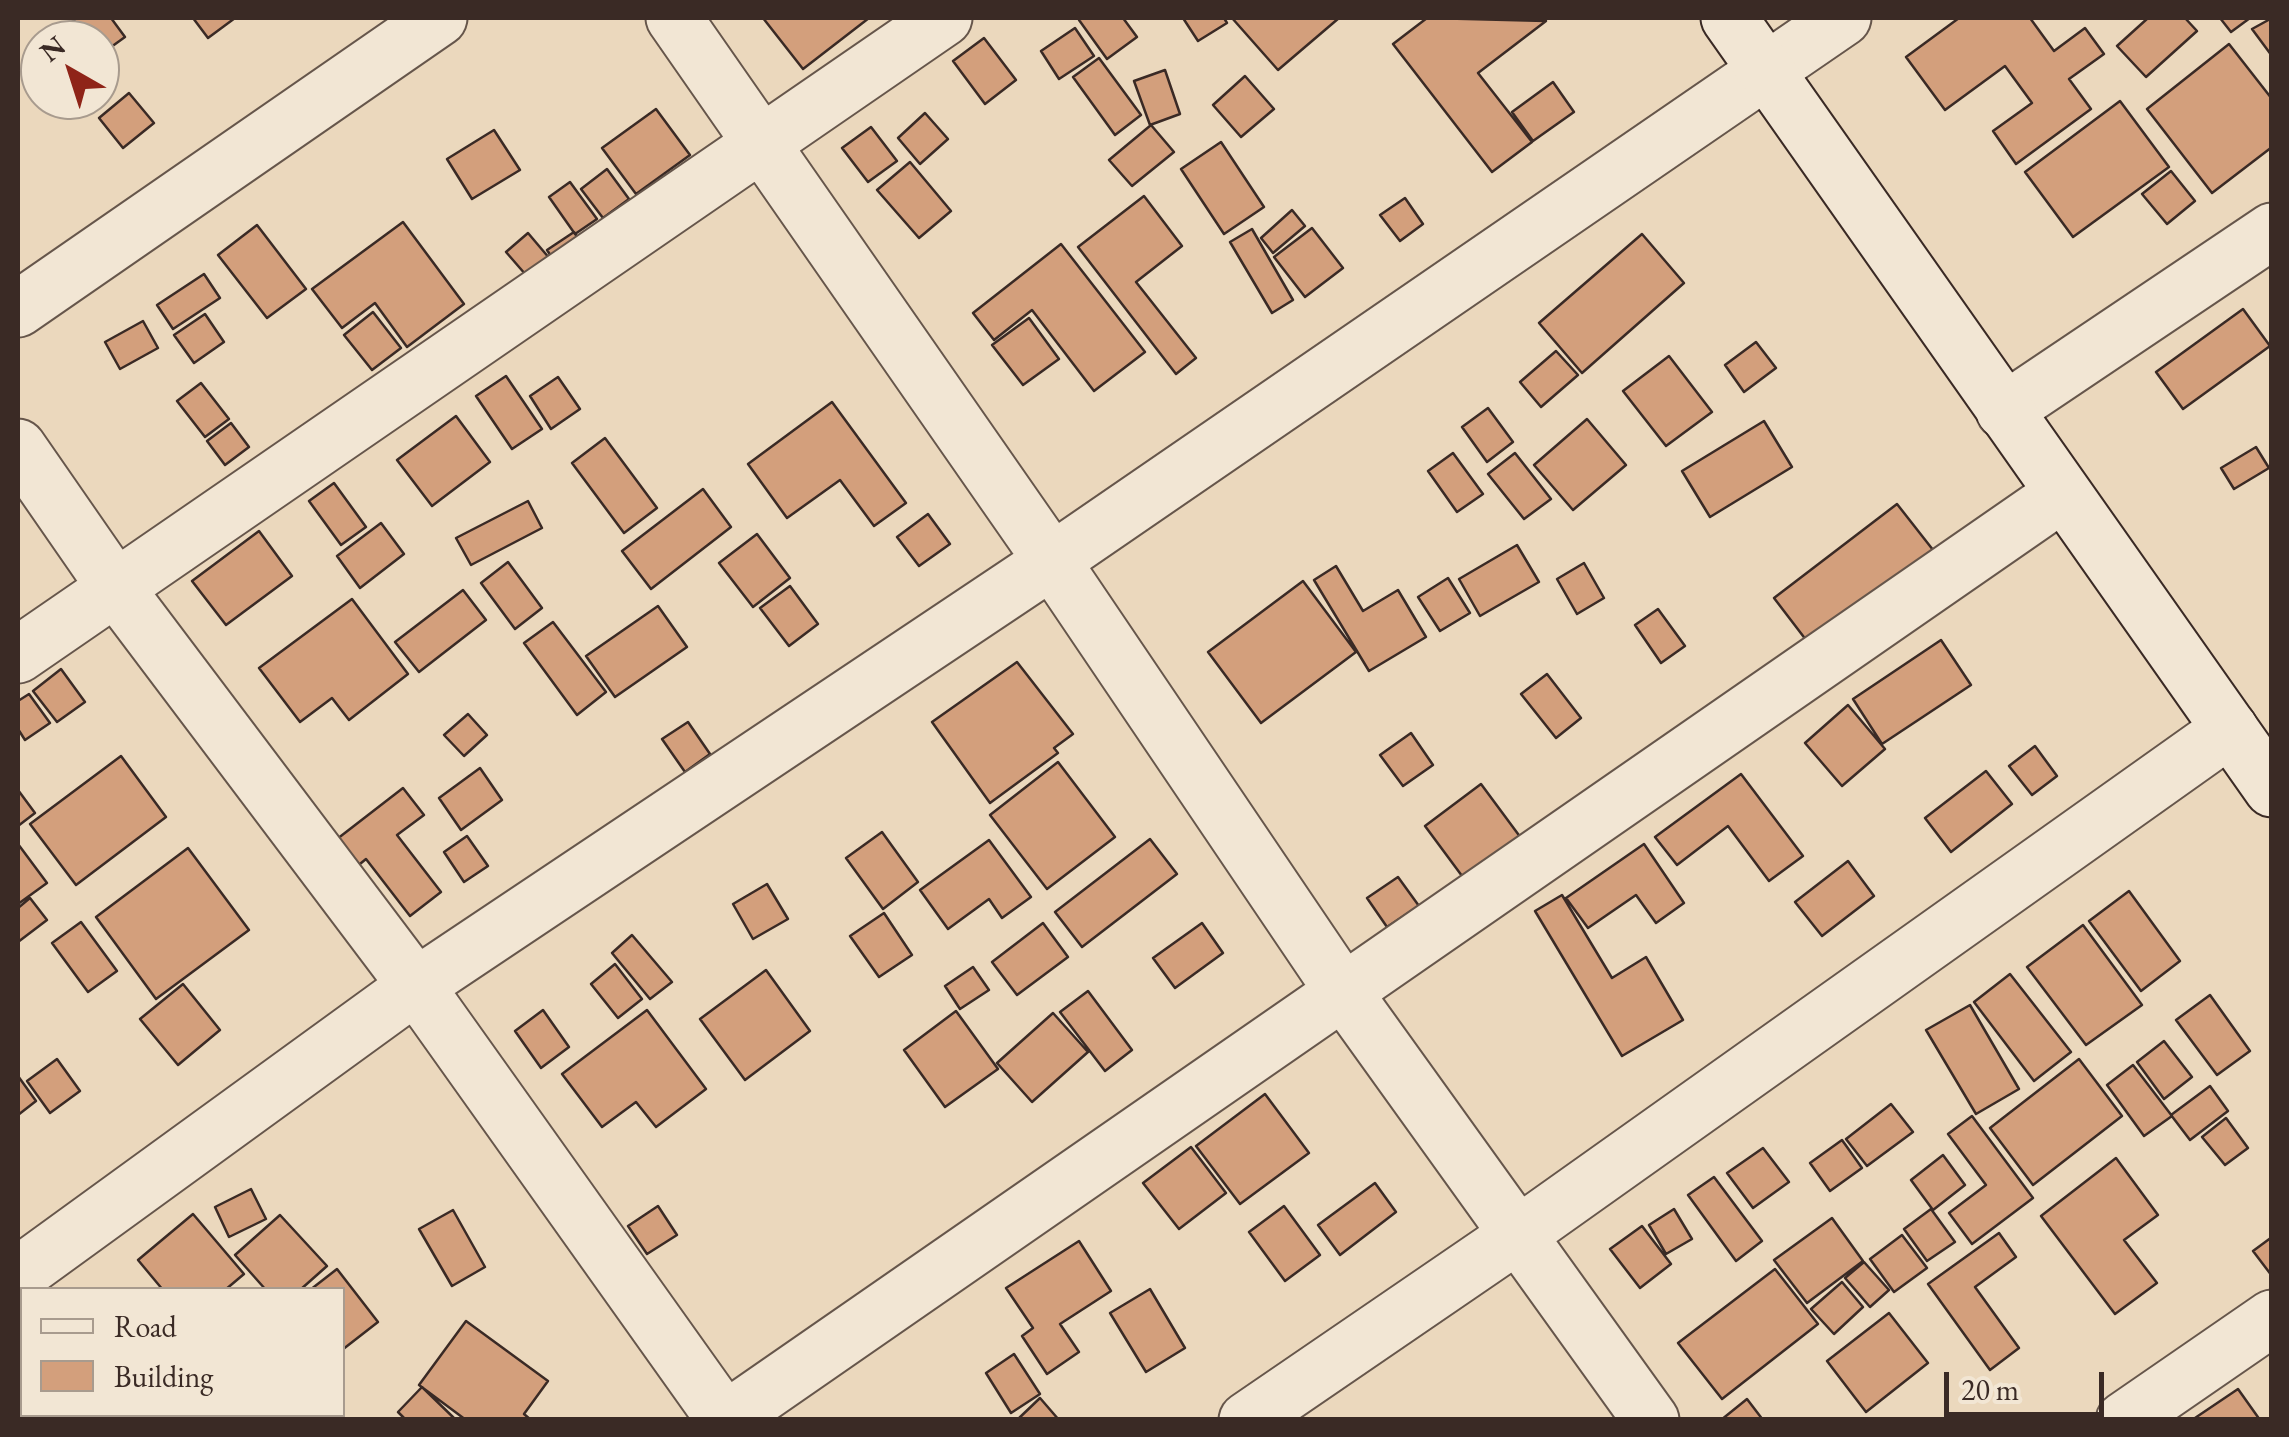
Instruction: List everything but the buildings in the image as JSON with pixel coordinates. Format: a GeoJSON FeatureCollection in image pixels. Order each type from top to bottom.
{"type":"FeatureCollection","features":[{"type":"Feature","properties":{"kind":"street"},"geometry":{"type":"LineString","coordinates":[[18,309],[439,18]]}},
{"type":"Feature","properties":{"kind":"street"},"geometry":{"type":"LineString","coordinates":[[674,18],[1052,561],[1342,990],[1651,1420]]}},
{"type":"Feature","properties":{"kind":"street"},"geometry":{"type":"LineString","coordinates":[[18,656],[944,18]]}},
{"type":"Feature","properties":{"kind":"street"},"geometry":{"type":"LineString","coordinates":[[1729,18],[2272,789]]}},
{"type":"Feature","properties":{"kind":"street"},"geometry":{"type":"LineString","coordinates":[[18,1275],[416,986],[1052,561],[1843,18]]}},
{"type":"Feature","properties":{"kind":"street"},"geometry":{"type":"LineString","coordinates":[[2004,412],[2272,231]]}},
{"type":"Feature","properties":{"kind":"street"},"geometry":{"type":"LineString","coordinates":[[18,447],[115,587],[416,986],[725,1420],[2062,494]]}},
{"type":"Feature","properties":{"kind":"street"},"geometry":{"type":"LineString","coordinates":[[1247,1420],[1519,1234],[2230,729]]}},
{"type":"Feature","properties":{"kind":"street"},"geometry":{"type":"LineString","coordinates":[[2124,1420],[2272,1318]]}}]}
